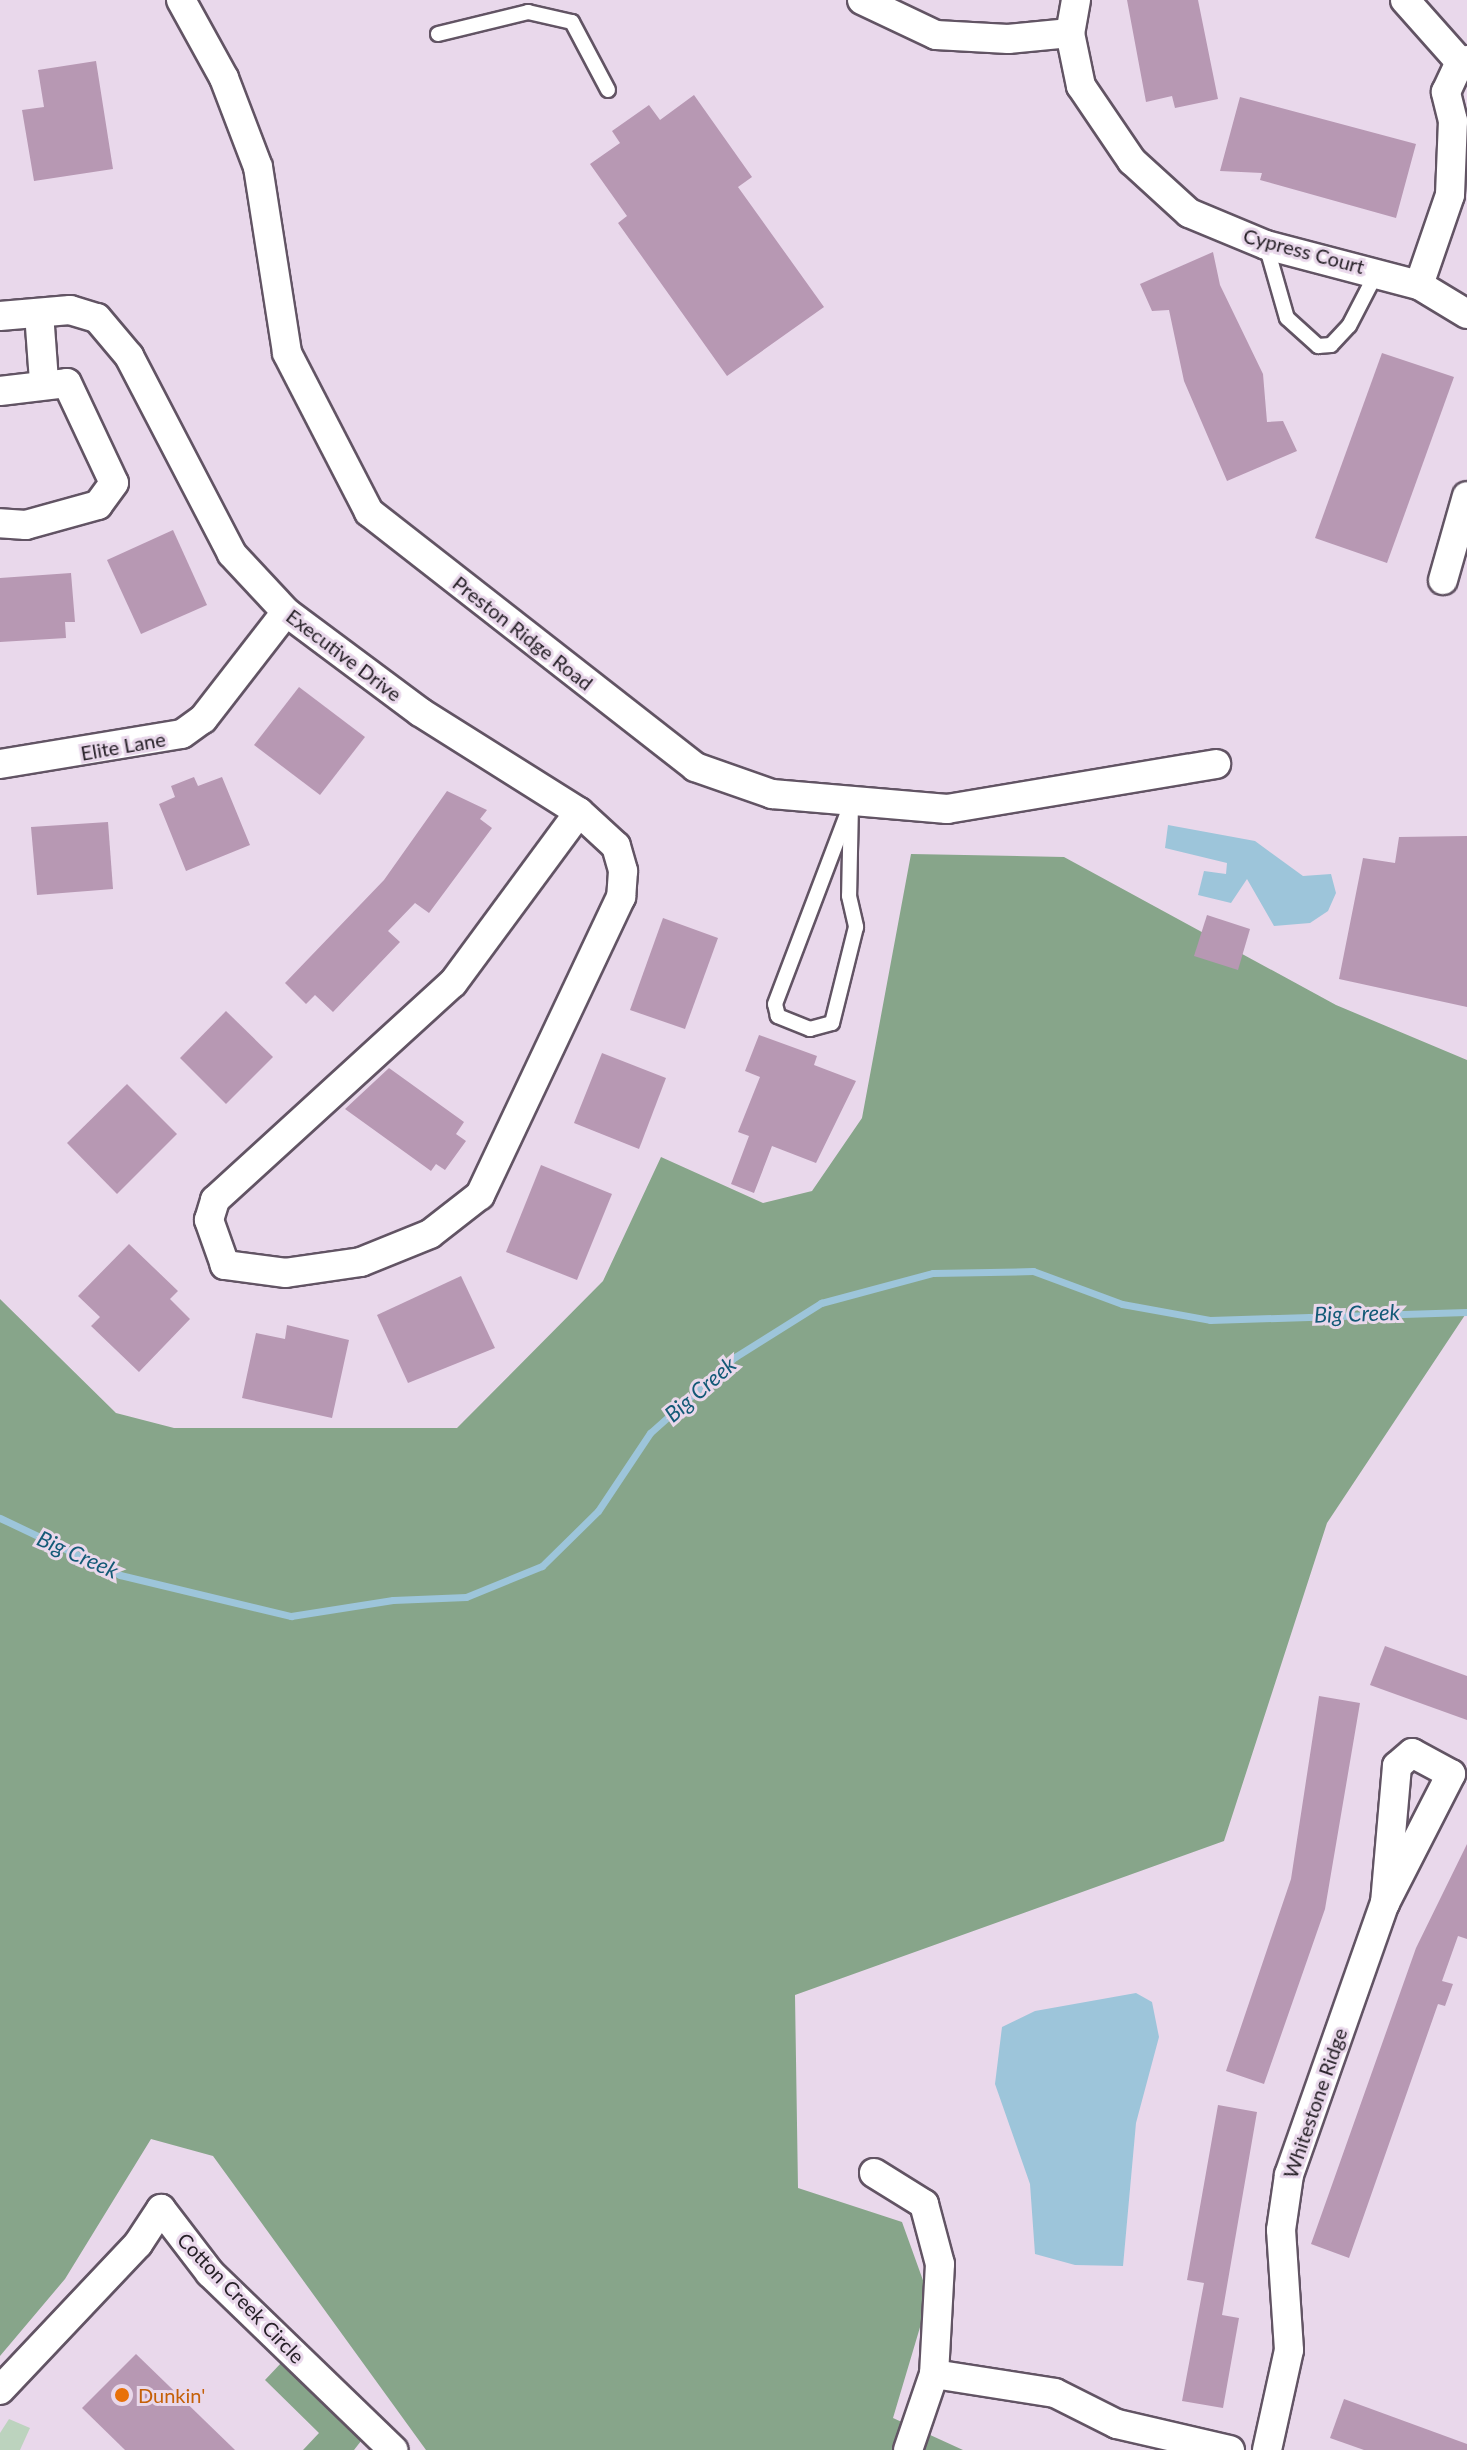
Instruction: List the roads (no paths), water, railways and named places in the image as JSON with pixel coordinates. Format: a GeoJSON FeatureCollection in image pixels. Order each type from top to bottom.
{"type":"FeatureCollection","features":[{"type":"Feature","properties":{"kind":"street","name":"Preston Ridge Road"},"geometry":{"type":"LineString","coordinates":[[181,0],[224,78],[258,167],[287,353],[369,512],[695,767],[772,794],[851,804],[947,809],[1216,764]]}},
{"type":"Feature","properties":{"kind":"street"},"geometry":{"type":"LineString","coordinates":[[862,0],[936,35],[1008,39],[1070,33],[1076,0]]}},
{"type":"Feature","properties":{"kind":"street"},"geometry":{"type":"LineString","coordinates":[[1405,0],[1464,61],[1446,92],[1453,121],[1450,195],[1419,285]]}},
{"type":"Feature","properties":{"kind":"street","name":"Cypress Court"},"geometry":{"type":"LineString","coordinates":[[1070,33],[1081,86],[1132,161],[1189,213],[1266,245],[1419,285],[1467,314]]}},
{"type":"Feature","properties":{"kind":"street","name":"Executive Drive"},"geometry":{"type":"LineString","coordinates":[[0,316],[70,310],[97,318],[111,332],[178,446],[209,518],[232,554],[286,612],[420,712],[579,812],[616,846],[623,871],[621,897],[480,1195],[430,1234],[361,1262],[286,1273],[225,1265],[209,1220],[215,1200],[453,983],[579,812]]}},
{"type":"Feature","properties":{"kind":"street"},"geometry":{"type":"LineString","coordinates":[[39,313],[44,381]]}},
{"type":"Feature","properties":{"kind":"street"},"geometry":{"type":"LineString","coordinates":[[0,391],[44,381],[67,383],[114,483],[98,505],[26,525],[0,523]]}},
{"type":"Feature","properties":{"kind":"street"},"geometry":{"type":"LineString","coordinates":[[1443,580],[1467,496]]}},
{"type":"Feature","properties":{"kind":"street","name":"Elite Lane"},"geometry":{"type":"LineString","coordinates":[[0,764],[182,734],[203,719],[286,612]]}},
{"type":"Feature","properties":{"kind":"street","name":"Whitestone Ridge"},"geometry":{"type":"LineString","coordinates":[[1267,2450],[1289,2350],[1281,2230],[1289,2175],[1385,1903]]}},
{"type":"Feature","properties":{"kind":"street"},"geometry":{"type":"LineString","coordinates":[[874,2173],[924,2204],[941,2275],[934,2374],[908,2450]]}},
{"type":"Feature","properties":{"kind":"street","name":"Cotton Creek Circle"},"geometry":{"type":"LineString","coordinates":[[0,2390],[100,2283],[161,2209],[210,2273],[393,2450]]}},
{"type":"Feature","properties":{"kind":"street"},"geometry":{"type":"LineString","coordinates":[[934,2374],[1055,2393],[1117,2424],[1230,2450]]}},
{"type":"Feature","properties":{"kind":"lane"},"geometry":{"type":"LineString","coordinates":[[438,34],[528,12],[572,22],[608,90]]}},
{"type":"Feature","properties":{"kind":"lane"},"geometry":{"type":"LineString","coordinates":[[1266,245],[1287,318],[1318,346],[1327,347],[1349,326],[1377,272]]}},
{"type":"Feature","properties":{"kind":"lane"},"geometry":{"type":"LineString","coordinates":[[851,804],[849,896],[856,927],[832,1023],[810,1029],[778,1016],[775,1004],[851,804]]}},
{"type":"Feature","properties":{"kind":"water"},"geometry":{"type":"Polygon","coordinates":[[[1168,825],[1255,841],[1303,876],[1331,874],[1336,893],[1328,911],[1310,923],[1274,926],[1247,879],[1231,903],[1198,895],[1204,871],[1226,874],[1227,863],[1165,848],[1168,825]]]}},
{"type":"Feature","properties":{"kind":"water"},"geometry":{"type":"Polygon","coordinates":[[[1136,1993],[1152,2002],[1159,2037],[1136,2123],[1123,2266],[1075,2265],[1035,2254],[1030,2184],[995,2084],[1002,2027],[1035,2011],[1136,1993]]]}},
{"type":"Feature","properties":{"kind":"waterway","name":"Big Creek"},"geometry":{"type":"LineString","coordinates":[[0,1518],[120,1575],[291,1616],[393,1600],[466,1597],[542,1566],[598,1511],[650,1433],[735,1357],[821,1303],[933,1273],[1033,1271],[1122,1304],[1210,1320],[1467,1312]]}},
{"type":"Feature","properties":{"kind":"place","name":"Dunkin'"},"geometry":{"type":"Point","coordinates":[122,2395]}}]}
